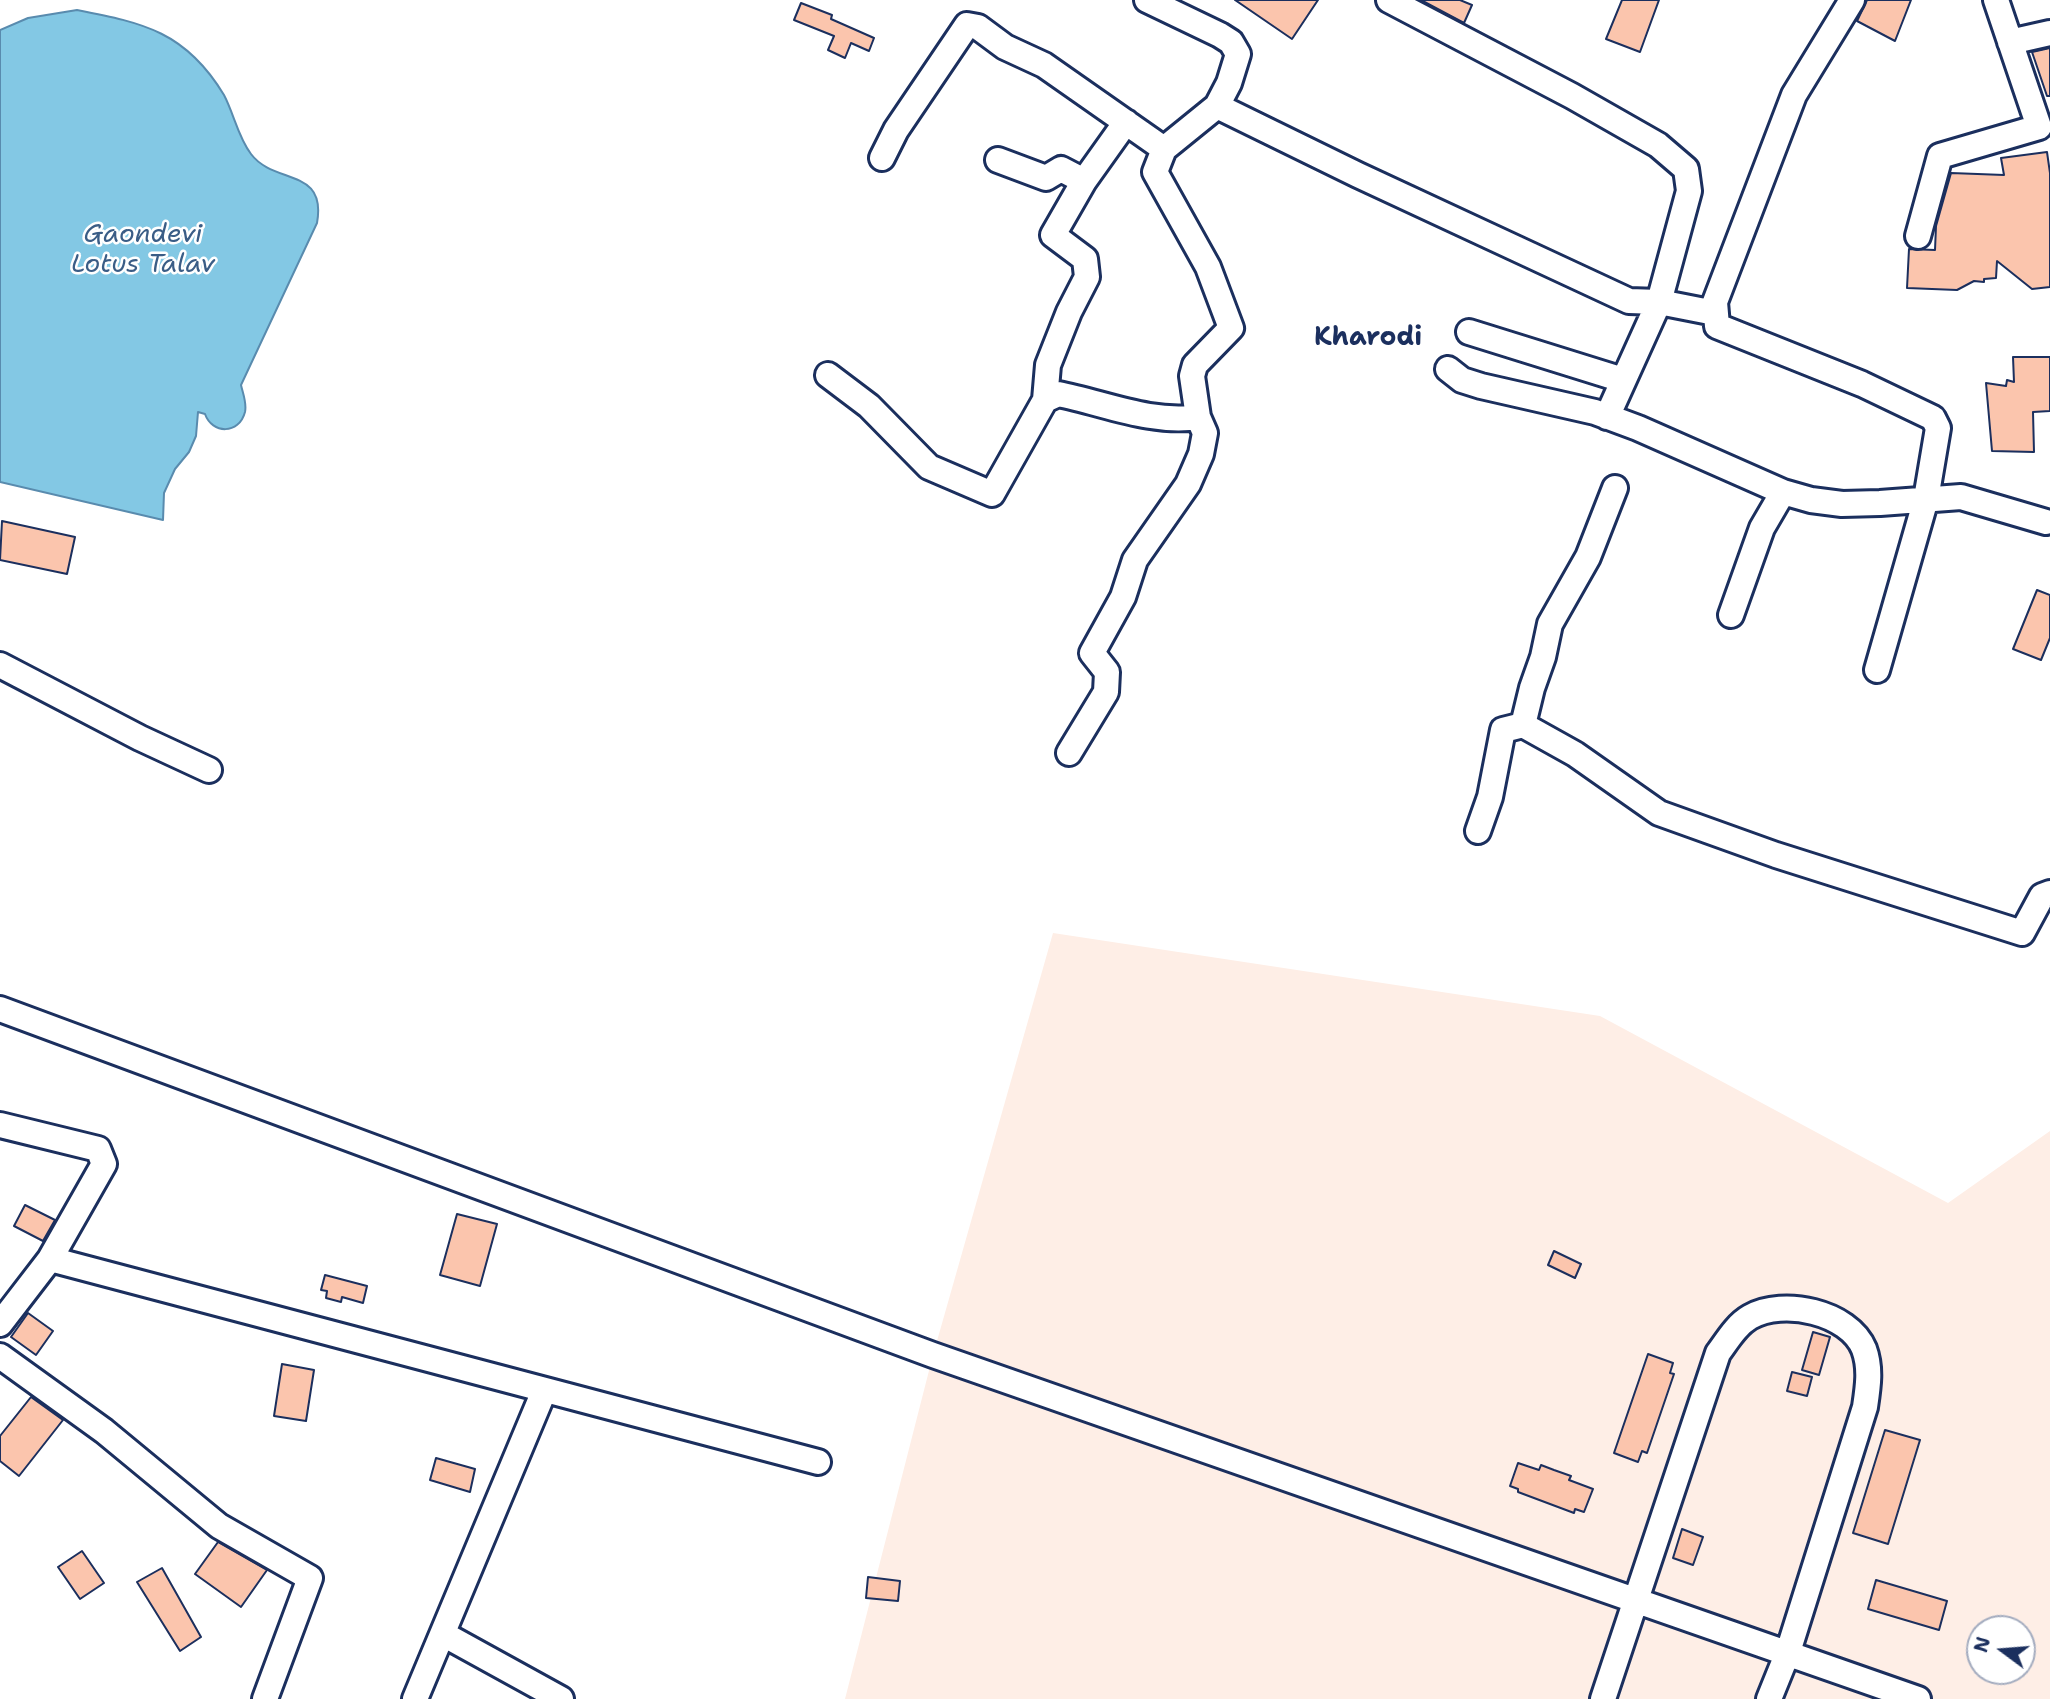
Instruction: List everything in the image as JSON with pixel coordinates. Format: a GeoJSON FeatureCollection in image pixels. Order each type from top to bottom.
{"type":"FeatureCollection","features":[{"type":"Feature","properties":{"kind":"street"},"geometry":{"type":"LineString","coordinates":[[1069,753],[1106,692],[1107,672],[1092,653],[1124,597],[1135,560],[1188,484],[1201,454],[1205,433],[1198,417],[1192,376],[1195,365],[1231,328],[1208,267],[1155,172],[1164,149],[1217,106],[1229,83],[1238,54],[1231,42],[1220,35],[1147,0]]}},
{"type":"Feature","properties":{"kind":"street"},"geometry":{"type":"LineString","coordinates":[[1389,0],[1647,139],[1686,169],[1689,191],[1659,302],[1607,417]]}},
{"type":"Feature","properties":{"kind":"street"},"geometry":{"type":"LineString","coordinates":[[1852,0],[1794,95],[1714,302],[1717,326],[1862,384],[1933,418],[1938,428],[1926,499],[1877,670]]}},
{"type":"Feature","properties":{"kind":"street"},"geometry":{"type":"LineString","coordinates":[[1918,236],[1940,156],[2039,127],[1996,0]]}},
{"type":"Feature","properties":{"kind":"street"},"geometry":{"type":"LineString","coordinates":[[882,158],[896,130],[948,49],[967,25],[978,27],[1005,47],[1044,65],[1164,149]]}},
{"type":"Feature","properties":{"kind":"street"},"geometry":{"type":"LineString","coordinates":[[2010,42],[2050,33]]}},
{"type":"Feature","properties":{"kind":"street"},"geometry":{"type":"LineString","coordinates":[[1217,106],[1629,301],[1659,302],[1716,313]]}},
{"type":"Feature","properties":{"kind":"street"},"geometry":{"type":"LineString","coordinates":[[828,376],[869,406],[929,467],[992,494],[1045,400],[1048,365],[1069,312],[1087,277],[1085,259],[1053,235],[1084,181],[1125,122]]}},
{"type":"Feature","properties":{"kind":"street"},"geometry":{"type":"LineString","coordinates":[[998,160],[1046,178],[1060,169],[1084,181]]}},
{"type":"Feature","properties":{"kind":"street"},"geometry":{"type":"LineString","coordinates":[[1469,332],[1623,380]]}},
{"type":"Feature","properties":{"kind":"street"},"geometry":{"type":"LineString","coordinates":[[1448,369],[1462,380],[1481,386],[1607,417],[1693,450],[1783,492],[1811,500],[1842,504],[1961,497],[2046,522]]}},
{"type":"Feature","properties":{"kind":"street"},"geometry":{"type":"LineString","coordinates":[[1045,400],[1058,394],[1153,417],[1179,420],[1198,417]]}},
{"type":"Feature","properties":{"kind":"street"},"geometry":{"type":"LineString","coordinates":[[1523,724],[1550,624],[1588,557],[1615,488]]}},
{"type":"Feature","properties":{"kind":"street"},"geometry":{"type":"LineString","coordinates":[[1731,615],[1762,527],[1783,492]]}},
{"type":"Feature","properties":{"kind":"street"},"geometry":{"type":"LineString","coordinates":[[0,665],[140,738],[209,770]]}},
{"type":"Feature","properties":{"kind":"street"},"geometry":{"type":"LineString","coordinates":[[1478,831],[1490,797],[1503,730],[1523,724],[1575,754],[1659,813],[1789,859],[2022,933],[2042,896],[2050,893]]}},
{"type":"Feature","properties":{"kind":"street"},"geometry":{"type":"LineString","coordinates":[[0,1009],[933,1354],[1918,1699]]}},
{"type":"Feature","properties":{"kind":"street"},"geometry":{"type":"LineString","coordinates":[[0,1125],[98,1149],[104,1164],[51,1259],[0,1324]]}},
{"type":"Feature","properties":{"kind":"street"},"geometry":{"type":"LineString","coordinates":[[51,1259],[818,1462]]}},
{"type":"Feature","properties":{"kind":"street"},"geometry":{"type":"LineString","coordinates":[[1603,1699],[1718,1353],[1732,1333],[1749,1317],[1793,1307],[1824,1315],[1848,1329],[1863,1347],[1869,1371],[1865,1408],[1787,1652],[1769,1699]]}},
{"type":"Feature","properties":{"kind":"street"},"geometry":{"type":"LineString","coordinates":[[0,1356],[104,1431],[219,1526],[310,1578],[265,1699]]}},
{"type":"Feature","properties":{"kind":"street"},"geometry":{"type":"LineString","coordinates":[[415,1699],[544,1391]]}},
{"type":"Feature","properties":{"kind":"street"},"geometry":{"type":"LineString","coordinates":[[443,1634],[558,1698]]}},
{"type":"Feature","properties":{"kind":"shaded area"},"geometry":{"type":"Polygon","coordinates":[[[1053,933],[1600,1016],[1948,1203],[2050,1131],[2050,1699],[845,1699],[933,1355],[1053,933]]]}},
{"type":"Feature","properties":{"kind":"water","name":"Gaondevi Lotus Talav"},"geometry":{"type":"Polygon","coordinates":[[[77,10],[143,26],[178,44],[210,74],[224,95],[251,154],[261,164],[307,185],[314,193],[318,205],[317,223],[241,385],[246,405],[242,420],[232,428],[219,428],[208,421],[205,414],[198,412],[196,436],[189,452],[175,469],[164,493],[163,520],[0,482],[0,30],[28,18],[77,10]]]}},
{"type":"Feature","properties":{"kind":"building"},"geometry":{"type":"Polygon","coordinates":[[[1235,0],[1318,0],[1292,39],[1235,0]]]}},
{"type":"Feature","properties":{"kind":"building"},"geometry":{"type":"Polygon","coordinates":[[[1421,0],[1460,0],[1472,5],[1464,23],[1421,0]]]}},
{"type":"Feature","properties":{"kind":"building"},"geometry":{"type":"Polygon","coordinates":[[[1622,0],[1659,0],[1640,52],[1606,39],[1622,0]]]}},
{"type":"Feature","properties":{"kind":"building"},"geometry":{"type":"Polygon","coordinates":[[[1867,0],[1911,0],[1895,41],[1857,21],[1867,0]]]}},
{"type":"Feature","properties":{"kind":"building"},"geometry":{"type":"Polygon","coordinates":[[[801,3],[832,15],[831,19],[874,38],[869,51],[851,43],[845,58],[828,50],[834,36],[794,20],[801,3]]]}},
{"type":"Feature","properties":{"kind":"building"},"geometry":{"type":"Polygon","coordinates":[[[2050,48],[2050,96],[2047,96],[2032,52],[2050,48]]]}},
{"type":"Feature","properties":{"kind":"building"},"geometry":{"type":"Polygon","coordinates":[[[2047,152],[2050,173],[2050,287],[2032,289],[1997,261],[1996,278],[1984,279],[1984,282],[1974,281],[1957,290],[1907,288],[1909,249],[1935,250],[1936,226],[1951,173],[2004,175],[2001,158],[2047,152]]]}},
{"type":"Feature","properties":{"kind":"building"},"geometry":{"type":"Polygon","coordinates":[[[2013,357],[2050,357],[2050,411],[2033,412],[2034,452],[1992,451],[1986,383],[2006,386],[2007,380],[2014,382],[2013,357]]]}},
{"type":"Feature","properties":{"kind":"building"},"geometry":{"type":"Polygon","coordinates":[[[2,521],[75,537],[67,574],[0,560],[2,521]]]}},
{"type":"Feature","properties":{"kind":"building"},"geometry":{"type":"Polygon","coordinates":[[[2037,590],[2050,595],[2050,638],[2041,660],[2013,649],[2037,590]]]}},
{"type":"Feature","properties":{"kind":"building"},"geometry":{"type":"Polygon","coordinates":[[[25,1205],[55,1220],[43,1241],[14,1226],[25,1205]]]}},
{"type":"Feature","properties":{"kind":"building"},"geometry":{"type":"Polygon","coordinates":[[[457,1214],[497,1224],[480,1286],[440,1275],[457,1214]]]}},
{"type":"Feature","properties":{"kind":"building"},"geometry":{"type":"Polygon","coordinates":[[[1554,1251],[1581,1264],[1575,1278],[1548,1265],[1554,1251]]]}},
{"type":"Feature","properties":{"kind":"building"},"geometry":{"type":"Polygon","coordinates":[[[325,1275],[367,1286],[363,1303],[342,1297],[341,1302],[326,1298],[327,1291],[321,1290],[325,1275]]]}},
{"type":"Feature","properties":{"kind":"building"},"geometry":{"type":"Polygon","coordinates":[[[28,1313],[53,1331],[36,1355],[11,1337],[28,1313]]]}},
{"type":"Feature","properties":{"kind":"building"},"geometry":{"type":"Polygon","coordinates":[[[1813,1332],[1830,1337],[1819,1375],[1802,1370],[1813,1332]]]}},
{"type":"Feature","properties":{"kind":"building"},"geometry":{"type":"Polygon","coordinates":[[[1648,1354],[1673,1363],[1670,1373],[1674,1374],[1647,1453],[1642,1451],[1638,1462],[1614,1453],[1648,1354]]]}},
{"type":"Feature","properties":{"kind":"building"},"geometry":{"type":"Polygon","coordinates":[[[282,1364],[314,1370],[306,1421],[274,1416],[282,1364]]]}},
{"type":"Feature","properties":{"kind":"building"},"geometry":{"type":"Polygon","coordinates":[[[1792,1372],[1812,1377],[1807,1396],[1787,1391],[1792,1372]]]}},
{"type":"Feature","properties":{"kind":"building"},"geometry":{"type":"Polygon","coordinates":[[[31,1397],[63,1420],[19,1476],[0,1461],[0,1436],[31,1397]]]}},
{"type":"Feature","properties":{"kind":"building"},"geometry":{"type":"Polygon","coordinates":[[[1885,1430],[1920,1440],[1888,1544],[1853,1533],[1885,1430]]]}},
{"type":"Feature","properties":{"kind":"building"},"geometry":{"type":"Polygon","coordinates":[[[436,1458],[475,1469],[470,1492],[430,1480],[436,1458]]]}},
{"type":"Feature","properties":{"kind":"building"},"geometry":{"type":"Polygon","coordinates":[[[1518,1463],[1539,1470],[1541,1465],[1571,1476],[1569,1480],[1593,1489],[1584,1512],[1575,1509],[1574,1513],[1518,1492],[1518,1489],[1510,1486],[1518,1463]]]}},
{"type":"Feature","properties":{"kind":"building"},"geometry":{"type":"Polygon","coordinates":[[[1682,1529],[1703,1537],[1693,1565],[1673,1558],[1682,1529]]]}},
{"type":"Feature","properties":{"kind":"building"},"geometry":{"type":"Polygon","coordinates":[[[218,1542],[267,1570],[241,1607],[195,1574],[218,1542]]]}},
{"type":"Feature","properties":{"kind":"building"},"geometry":{"type":"Polygon","coordinates":[[[82,1551],[104,1583],[80,1599],[58,1567],[82,1551]]]}},
{"type":"Feature","properties":{"kind":"building"},"geometry":{"type":"Polygon","coordinates":[[[162,1568],[201,1637],[180,1651],[137,1582],[162,1568]]]}},
{"type":"Feature","properties":{"kind":"building"},"geometry":{"type":"Polygon","coordinates":[[[868,1577],[900,1581],[898,1601],[866,1598],[868,1577]]]}},
{"type":"Feature","properties":{"kind":"building"},"geometry":{"type":"Polygon","coordinates":[[[1876,1580],[1947,1601],[1939,1630],[1868,1609],[1876,1580]]]}},
{"type":"Feature","properties":{"kind":"district","name":"Kharodi"},"geometry":{"type":"Point","coordinates":[1368,338]}}]}
